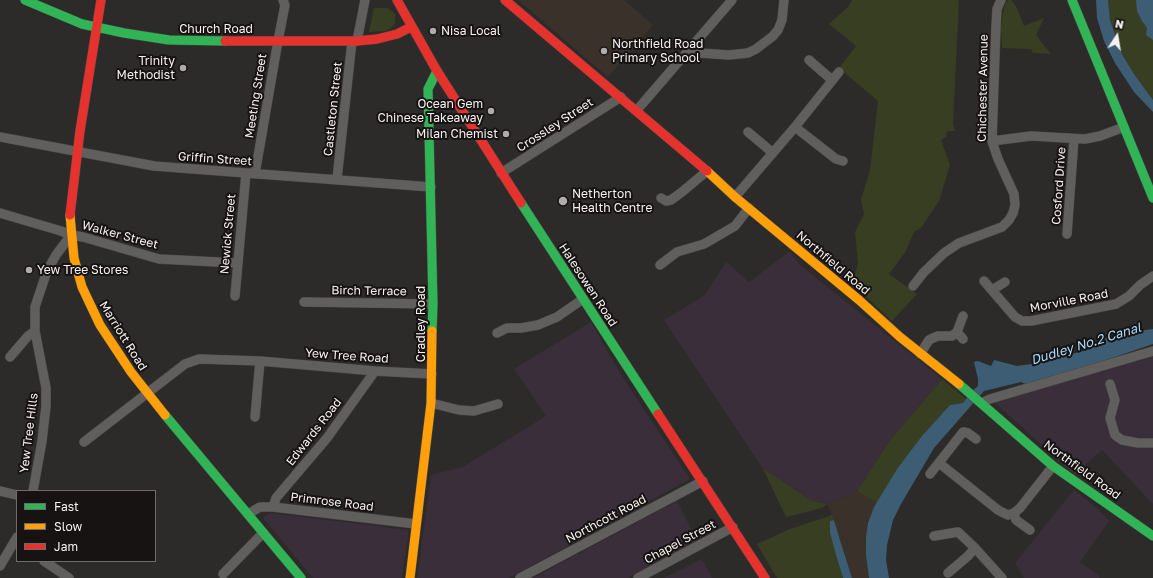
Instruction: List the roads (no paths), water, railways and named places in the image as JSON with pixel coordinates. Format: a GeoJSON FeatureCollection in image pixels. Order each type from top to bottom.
{"type":"FeatureCollection","features":[{"type":"Feature","properties":{"kind":"street","name":"Church Road"},"geometry":{"type":"LineString","coordinates":[[25,0],[82,24],[96,28],[169,40],[355,41],[377,39],[397,34],[411,27]]}},
{"type":"Feature","properties":{"kind":"street","name":"Marriott Road"},"geometry":{"type":"LineString","coordinates":[[101,0],[77,151],[70,211],[74,258],[82,287],[89,304],[112,345],[147,394],[301,578]]}},
{"type":"Feature","properties":{"kind":"street","name":"Meeting Street"},"geometry":{"type":"LineString","coordinates":[[256,174],[285,5],[283,0]]}},
{"type":"Feature","properties":{"kind":"street","name":"Castleton Street"},"geometry":{"type":"LineString","coordinates":[[337,179],[355,41],[365,0]]}},
{"type":"Feature","properties":{"kind":"street","name":"Halesowen Road"},"geometry":{"type":"LineString","coordinates":[[397,0],[437,71],[501,173],[765,578]]}},
{"type":"Feature","properties":{"kind":"street","name":"Northfield Road"},"geometry":{"type":"LineString","coordinates":[[505,0],[621,97],[735,197],[859,300],[920,354],[981,403],[1052,466],[1153,536]]}},
{"type":"Feature","properties":{"kind":"street"},"geometry":{"type":"LineString","coordinates":[[636,110],[732,0]]}},
{"type":"Feature","properties":{"kind":"street"},"geometry":{"type":"LineString","coordinates":[[688,50],[700,53],[729,55],[748,53],[756,49],[773,36],[778,30],[782,20],[784,0]]}},
{"type":"Feature","properties":{"kind":"street","name":"Chichester Avenue"},"geometry":{"type":"LineString","coordinates":[[913,286],[924,272],[944,253],[959,243],[1002,226],[1009,220],[1013,213],[1015,205],[1014,194],[998,159],[992,141],[996,26],[998,9],[1001,0]]}},
{"type":"Feature","properties":{"kind":"street"},"geometry":{"type":"LineString","coordinates":[[1072,0],[1153,198]]}},
{"type":"Feature","properties":{"kind":"street"},"geometry":{"type":"LineString","coordinates":[[809,60],[832,80]]}},
{"type":"Feature","properties":{"kind":"street","name":"Cradley Road"},"geometry":{"type":"LineString","coordinates":[[410,578],[431,403],[433,304],[428,89],[437,71]]}},
{"type":"Feature","properties":{"kind":"street"},"geometry":{"type":"LineString","coordinates":[[735,197],[795,127],[839,72]]}},
{"type":"Feature","properties":{"kind":"street","name":"Crossley Street"},"geometry":{"type":"LineString","coordinates":[[501,173],[621,97]]}},
{"type":"Feature","properties":{"kind":"street"},"geometry":{"type":"LineString","coordinates":[[795,127],[836,158],[843,161]]}},
{"type":"Feature","properties":{"kind":"street"},"geometry":{"type":"LineString","coordinates":[[992,141],[1031,136],[1074,139],[1100,136],[1124,127]]}},
{"type":"Feature","properties":{"kind":"street"},"geometry":{"type":"LineString","coordinates":[[748,132],[773,153]]}},
{"type":"Feature","properties":{"kind":"street","name":"Griffin Street"},"geometry":{"type":"LineString","coordinates":[[0,137],[154,166],[431,187]]}},
{"type":"Feature","properties":{"kind":"street","name":"Cosford Drive"},"geometry":{"type":"LineString","coordinates":[[1068,234],[1074,139]]}},
{"type":"Feature","properties":{"kind":"street"},"geometry":{"type":"LineString","coordinates":[[661,198],[666,201],[670,200],[707,171]]}},
{"type":"Feature","properties":{"kind":"street","name":"Newick Street"},"geometry":{"type":"LineString","coordinates":[[235,296],[246,173]]}},
{"type":"Feature","properties":{"kind":"street"},"geometry":{"type":"LineString","coordinates":[[660,265],[677,252],[704,244],[735,226],[749,208]]}},
{"type":"Feature","properties":{"kind":"street","name":"Walker Street"},"geometry":{"type":"LineString","coordinates":[[0,213],[71,235],[159,258],[237,263]]}},
{"type":"Feature","properties":{"kind":"street","name":"Yew Tree Hills"},"geometry":{"type":"LineString","coordinates":[[33,490],[42,441],[46,406],[46,388],[35,331],[35,307],[43,281],[56,255],[71,235]]}},
{"type":"Feature","properties":{"kind":"street","name":"Morville Road"},"geometry":{"type":"LineString","coordinates":[[984,280],[1022,322],[1116,304],[1129,296],[1140,285],[1153,276]]}},
{"type":"Feature","properties":{"kind":"street"},"geometry":{"type":"LineString","coordinates":[[992,290],[1005,282]]}},
{"type":"Feature","properties":{"kind":"street"},"geometry":{"type":"LineString","coordinates":[[497,333],[507,328],[521,328],[538,325],[557,317],[584,300]]}},
{"type":"Feature","properties":{"kind":"street","name":"Birch Terrace"},"geometry":{"type":"LineString","coordinates":[[304,302],[433,304]]}},
{"type":"Feature","properties":{"kind":"street"},"geometry":{"type":"LineString","coordinates":[[920,354],[929,340],[938,336],[960,335],[963,316]]}},
{"type":"Feature","properties":{"kind":"street"},"geometry":{"type":"LineString","coordinates":[[10,357],[28,336],[35,331]]}},
{"type":"Feature","properties":{"kind":"street"},"geometry":{"type":"LineString","coordinates":[[981,403],[1021,389],[1037,386],[1153,351]]}},
{"type":"Feature","properties":{"kind":"street","name":"Yew Tree Road"},"geometry":{"type":"LineString","coordinates":[[84,442],[186,364],[199,359],[260,361],[375,371],[432,374]]}},
{"type":"Feature","properties":{"kind":"street"},"geometry":{"type":"LineString","coordinates":[[255,417],[260,361]]}},
{"type":"Feature","properties":{"kind":"street","name":"Edwards Road"},"geometry":{"type":"LineString","coordinates":[[273,507],[276,498],[327,438],[375,371]]}},
{"type":"Feature","properties":{"kind":"street"},"geometry":{"type":"LineString","coordinates":[[1110,384],[1115,400],[1110,418],[1115,435],[1122,440],[1153,443]]}},
{"type":"Feature","properties":{"kind":"street"},"geometry":{"type":"LineString","coordinates":[[431,403],[460,410],[474,411],[498,404]]}},
{"type":"Feature","properties":{"kind":"street"},"geometry":{"type":"LineString","coordinates":[[930,474],[963,432],[968,433],[976,439]]}},
{"type":"Feature","properties":{"kind":"street"},"geometry":{"type":"LineString","coordinates":[[939,463],[998,510],[1008,515],[1014,513],[1020,508],[1052,466]]}},
{"type":"Feature","properties":{"kind":"street","name":"Northcott Road"},"geometry":{"type":"LineString","coordinates":[[520,578],[703,481]]}},
{"type":"Feature","properties":{"kind":"street"},"geometry":{"type":"LineString","coordinates":[[0,491],[16,495]]}},
{"type":"Feature","properties":{"kind":"street","name":"Primrose Road"},"geometry":{"type":"LineString","coordinates":[[248,514],[260,507],[273,507],[416,524]]}},
{"type":"Feature","properties":{"kind":"street"},"geometry":{"type":"LineString","coordinates":[[1014,513],[1016,520],[1030,530]]}},
{"type":"Feature","properties":{"kind":"street","name":"Chapel Street"},"geometry":{"type":"LineString","coordinates":[[638,578],[733,527]]}},
{"type":"Feature","properties":{"kind":"street"},"geometry":{"type":"LineString","coordinates":[[934,536],[958,532],[975,548],[1002,578]]}},
{"type":"Feature","properties":{"kind":"street"},"geometry":{"type":"LineString","coordinates":[[223,574],[263,533]]}},
{"type":"Feature","properties":{"kind":"street"},"geometry":{"type":"LineString","coordinates":[[0,566],[16,541]]}},
{"type":"Feature","properties":{"kind":"street"},"geometry":{"type":"LineString","coordinates":[[948,572],[968,556],[975,548]]}},
{"type":"Feature","properties":{"kind":"street"},"geometry":{"type":"LineString","coordinates":[[45,562],[69,578]]}},
{"type":"Feature","properties":{"kind":"water"},"geometry":{"type":"Polygon","coordinates":[[[1096,0],[1108,0],[1110,20],[1122,54],[1134,74],[1153,100],[1153,112],[1134,92],[1115,63],[1104,41],[1097,18],[1096,0]]]}},
{"type":"Feature","properties":{"kind":"water"},"geometry":{"type":"Polygon","coordinates":[[[1136,0],[1153,0],[1153,40],[1146,35],[1147,28],[1137,11],[1136,0]]]}},
{"type":"Feature","properties":{"kind":"water"},"geometry":{"type":"Polygon","coordinates":[[[1153,329],[1153,344],[1071,372],[1026,384],[1021,382],[984,391],[934,448],[901,504],[893,520],[887,545],[886,560],[889,578],[869,578],[866,555],[866,537],[868,523],[874,507],[897,469],[922,436],[950,405],[963,403],[978,386],[974,362],[978,361],[991,366],[994,360],[1017,366],[1039,363],[1090,349],[1092,345],[1103,339],[1131,332],[1153,329]]]}},
{"type":"Feature","properties":{"kind":"water"},"geometry":{"type":"Polygon","coordinates":[[[834,520],[852,578],[843,578],[830,533],[830,521],[834,520]]]}},
{"type":"Feature","properties":{"kind":"place","name":"Nisa Local"},"geometry":{"type":"Point","coordinates":[433,31]}},
{"type":"Feature","properties":{"kind":"place","name":"Northfield Road Primary School"},"geometry":{"type":"Point","coordinates":[604,51]}},
{"type":"Feature","properties":{"kind":"place","name":"Trinity Methodist"},"geometry":{"type":"Point","coordinates":[183,68]}},
{"type":"Feature","properties":{"kind":"place","name":"Ocean Gem Chinese Takeaway"},"geometry":{"type":"Point","coordinates":[491,111]}},
{"type":"Feature","properties":{"kind":"place","name":"Milan Chemist"},"geometry":{"type":"Point","coordinates":[506,134]}},
{"type":"Feature","properties":{"kind":"place","name":"Netherton Health Centre"},"geometry":{"type":"Point","coordinates":[563,201]}},
{"type":"Feature","properties":{"kind":"place","name":"Yew Tree Stores"},"geometry":{"type":"Point","coordinates":[29,270]}},
{"type":"Feature","properties":{"kind":"water label","name":"Dudley No.2 Canal"},"geometry":{"type":"Point","coordinates":[1086,344]}}]}
